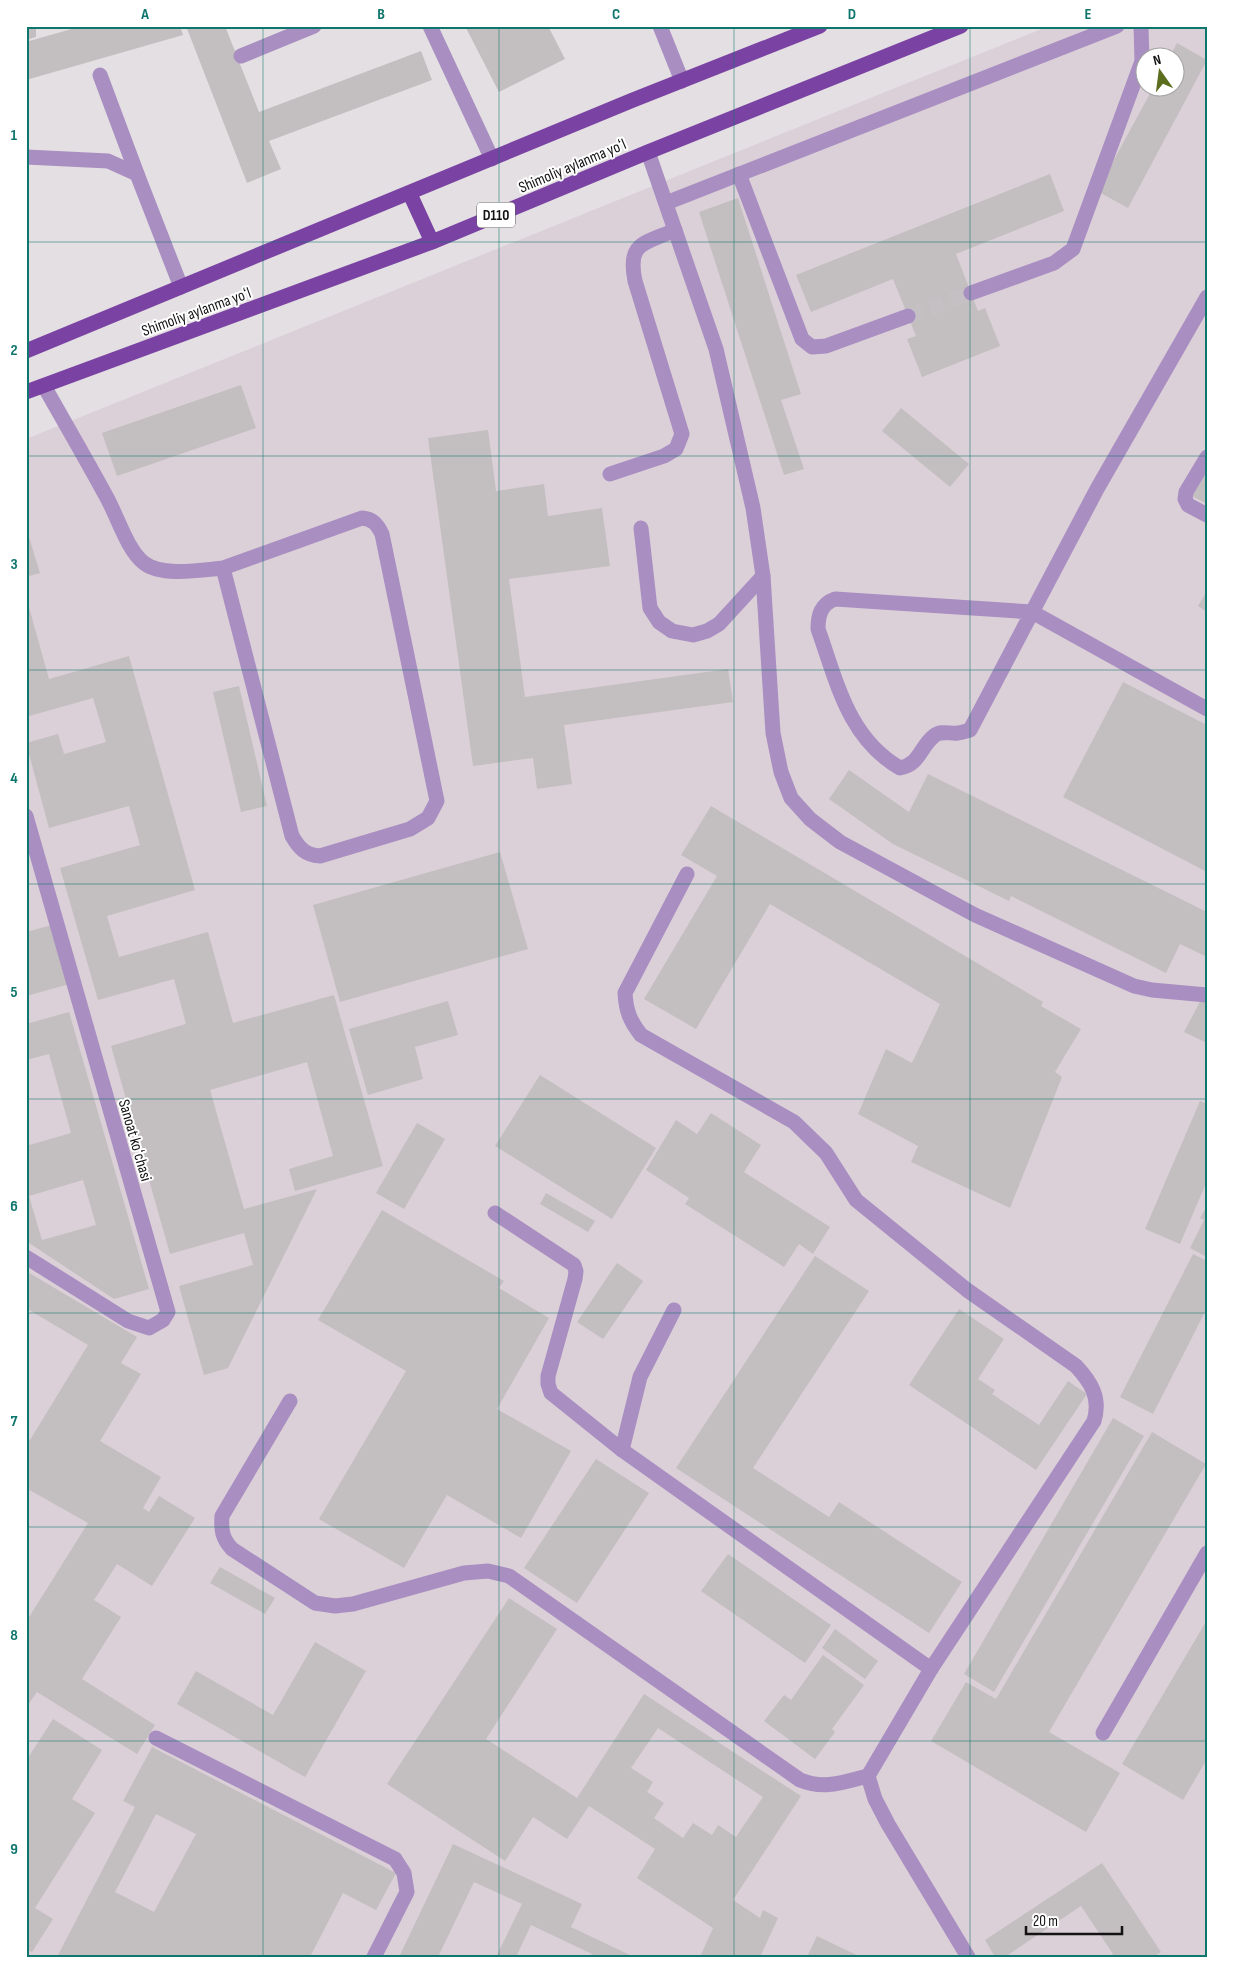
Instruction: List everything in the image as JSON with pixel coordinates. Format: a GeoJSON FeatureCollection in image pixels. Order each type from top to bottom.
{"type":"FeatureCollection","features":[{"type":"Feature","properties":{"kind":"main road","name":"Shimoliy aylanma yoʻl"},"geometry":{"type":"LineString","coordinates":[[26,350],[820,26]]}},
{"type":"Feature","properties":{"kind":"main road","name":"Shimoliy aylanma yoʻl"},"geometry":{"type":"LineString","coordinates":[[26,392],[432,242],[648,152],[961,26]]}},
{"type":"Feature","properties":{"kind":"main road"},"geometry":{"type":"LineString","coordinates":[[410,194],[432,242]]}},
{"type":"Feature","properties":{"kind":"street"},"geometry":{"type":"LineString","coordinates":[[241,56],[314,26]]}},
{"type":"Feature","properties":{"kind":"street"},"geometry":{"type":"LineString","coordinates":[[430,26],[492,160]]}},
{"type":"Feature","properties":{"kind":"street"},"geometry":{"type":"LineString","coordinates":[[660,26],[682,81]]}},
{"type":"Feature","properties":{"kind":"street"},"geometry":{"type":"LineString","coordinates":[[666,203],[1117,26]]}},
{"type":"Feature","properties":{"kind":"street"},"geometry":{"type":"LineString","coordinates":[[971,293],[1054,263],[1073,249],[1142,61],[1141,26]]}},
{"type":"Feature","properties":{"kind":"street"},"geometry":{"type":"LineString","coordinates":[[100,75],[181,287]]}},
{"type":"Feature","properties":{"kind":"street"},"geometry":{"type":"LineString","coordinates":[[648,152],[716,349],[753,508],[763,576],[773,733],[781,772],[791,798],[810,819],[840,842],[975,915],[1134,986],[1152,990],[1207,995]]}},
{"type":"Feature","properties":{"kind":"street"},"geometry":{"type":"LineString","coordinates":[[26,157],[108,161],[137,174]]}},
{"type":"Feature","properties":{"kind":"street"},"geometry":{"type":"LineString","coordinates":[[739,174],[802,339],[812,347],[826,346],[908,316]]}},
{"type":"Feature","properties":{"kind":"street"},"geometry":{"type":"LineString","coordinates":[[610,474],[664,456],[676,449],[682,434],[635,281],[632,264],[634,254],[638,248],[675,230]]}},
{"type":"Feature","properties":{"kind":"street"},"geometry":{"type":"LineString","coordinates":[[1207,297],[1097,489],[1032,612],[970,730],[958,733],[941,732],[935,735],[912,764],[900,768],[887,761],[867,742],[846,709],[818,629],[818,617],[821,609],[828,602],[835,599],[1032,612],[1207,709]]}},
{"type":"Feature","properties":{"kind":"street"},"geometry":{"type":"LineString","coordinates":[[44,386],[107,498],[134,552],[144,564],[160,570],[189,572],[222,568],[362,518],[371,519],[378,525],[382,534],[437,800],[428,818],[410,829],[320,856],[308,855],[298,846],[292,836],[222,568]]}},
{"type":"Feature","properties":{"kind":"street"},"geometry":{"type":"LineString","coordinates":[[1207,457],[1186,492],[1185,499],[1188,505],[1207,515]]}},
{"type":"Feature","properties":{"kind":"street"},"geometry":{"type":"LineString","coordinates":[[641,528],[650,608],[659,622],[672,631],[693,635],[707,631],[719,624],[763,576]]}},
{"type":"Feature","properties":{"kind":"street","name":"Sanoat koʻchasi"},"geometry":{"type":"LineString","coordinates":[[26,816],[168,1312],[163,1320],[149,1328],[128,1321],[26,1257]]}},
{"type":"Feature","properties":{"kind":"street"},"geometry":{"type":"LineString","coordinates":[[290,1401],[222,1516],[221,1529],[224,1540],[232,1549],[315,1602],[335,1606],[353,1604],[464,1573],[488,1572],[509,1576],[800,1780],[812,1785],[828,1786],[868,1776],[931,1669],[1094,1420],[1097,1403],[1089,1380],[1076,1366],[968,1290],[856,1200],[826,1153],[794,1122],[641,1035],[632,1024],[626,1008],[625,993],[687,874]]}},
{"type":"Feature","properties":{"kind":"street"},"geometry":{"type":"LineString","coordinates":[[495,1213],[574,1265],[575,1279],[548,1376],[551,1393],[622,1450],[931,1669]]}},
{"type":"Feature","properties":{"kind":"street"},"geometry":{"type":"LineString","coordinates":[[622,1450],[640,1377],[674,1310]]}},
{"type":"Feature","properties":{"kind":"street"},"geometry":{"type":"LineString","coordinates":[[1103,1733],[1207,1553]]}},
{"type":"Feature","properties":{"kind":"street"},"geometry":{"type":"LineString","coordinates":[[156,1738],[395,1858],[404,1873],[407,1892],[374,1957]]}},
{"type":"Feature","properties":{"kind":"street"},"geometry":{"type":"LineString","coordinates":[[868,1776],[875,1799],[888,1824],[968,1957]]}},
{"type":"Feature","properties":{"kind":"shaded area"},"geometry":{"type":"Polygon","coordinates":[[[1049,26],[1207,26],[1207,1957],[26,1957],[26,439],[1049,26]]]}},
{"type":"Feature","properties":{"kind":"building"},"geometry":{"type":"Polygon","coordinates":[[[26,26],[36,26],[36,37],[26,40],[26,26]]]}},
{"type":"Feature","properties":{"kind":"building"},"geometry":{"type":"Polygon","coordinates":[[[82,26],[180,26],[183,35],[26,80],[26,42],[82,26]]]}},
{"type":"Feature","properties":{"kind":"building"},"geometry":{"type":"Polygon","coordinates":[[[186,26],[225,26],[259,112],[421,51],[432,80],[269,141],[281,169],[247,183],[186,26]]]}},
{"type":"Feature","properties":{"kind":"building"},"geometry":{"type":"Polygon","coordinates":[[[465,26],[548,26],[565,59],[499,92],[465,26]]]}},
{"type":"Feature","properties":{"kind":"building"},"geometry":{"type":"Polygon","coordinates":[[[1177,43],[1186,48],[1174,48],[1177,43]]]}},
{"type":"Feature","properties":{"kind":"building"},"geometry":{"type":"Polygon","coordinates":[[[1186,48],[1207,60],[1128,208],[1097,191],[1148,98],[1186,98],[1186,48]]]}},
{"type":"Feature","properties":{"kind":"building"},"geometry":{"type":"Polygon","coordinates":[[[1050,174],[1064,211],[956,254],[978,311],[985,308],[1000,346],[922,377],[907,339],[916,336],[893,279],[811,312],[796,275],[1050,174]]]}},
{"type":"Feature","properties":{"kind":"building"},"geometry":{"type":"Polygon","coordinates":[[[738,198],[801,394],[781,400],[804,469],[784,475],[699,212],[738,198]]]}},
{"type":"Feature","properties":{"kind":"building"},"geometry":{"type":"Polygon","coordinates":[[[241,385],[256,428],[117,476],[102,433],[241,385]]]}},
{"type":"Feature","properties":{"kind":"building"},"geometry":{"type":"Polygon","coordinates":[[[901,408],[969,464],[950,487],[882,431],[901,408]]]}},
{"type":"Feature","properties":{"kind":"building"},"geometry":{"type":"Polygon","coordinates":[[[488,430],[496,491],[544,484],[548,516],[602,508],[610,566],[509,579],[525,697],[728,669],[733,702],[564,725],[572,784],[537,789],[533,758],[473,766],[428,438],[488,430]]]}},
{"type":"Feature","properties":{"kind":"building"},"geometry":{"type":"Polygon","coordinates":[[[1207,468],[1207,504],[1192,496],[1207,468]]]}},
{"type":"Feature","properties":{"kind":"building"},"geometry":{"type":"Polygon","coordinates":[[[26,527],[40,573],[26,577],[26,527]]]}},
{"type":"Feature","properties":{"kind":"building"},"geometry":{"type":"Polygon","coordinates":[[[1207,591],[1207,612],[1198,606],[1207,591]]]}},
{"type":"Feature","properties":{"kind":"building"},"geometry":{"type":"Polygon","coordinates":[[[27,600],[49,679],[129,656],[195,890],[107,916],[119,957],[208,932],[233,1023],[334,995],[383,1166],[295,1191],[289,1169],[333,1156],[307,1062],[210,1090],[244,1209],[317,1189],[228,1368],[204,1375],[179,1286],[253,1265],[244,1233],[170,1254],[111,1046],[186,1024],[174,979],[98,1000],[60,868],[140,845],[129,806],[49,828],[26,743],[58,734],[64,754],[106,742],[93,698],[26,717],[27,600]]]}},
{"type":"Feature","properties":{"kind":"building"},"geometry":{"type":"Polygon","coordinates":[[[1123,682],[1207,725],[1207,872],[1063,797],[1123,682]]]}},
{"type":"Feature","properties":{"kind":"building"},"geometry":{"type":"Polygon","coordinates":[[[239,686],[267,806],[241,812],[213,692],[239,686]]]}},
{"type":"Feature","properties":{"kind":"building"},"geometry":{"type":"Polygon","coordinates":[[[849,770],[909,812],[928,774],[1207,912],[1207,957],[1180,944],[1166,973],[1011,896],[1009,901],[893,844],[829,799],[849,770]]]}},
{"type":"Feature","properties":{"kind":"building"},"geometry":{"type":"Polygon","coordinates":[[[711,806],[1043,1002],[1041,1006],[1081,1029],[1055,1072],[1062,1077],[1010,1208],[911,1162],[918,1146],[858,1114],[886,1049],[912,1063],[940,1004],[770,904],[696,1029],[644,999],[717,876],[681,855],[711,806]]]}},
{"type":"Feature","properties":{"kind":"building"},"geometry":{"type":"Polygon","coordinates":[[[500,852],[528,949],[340,1002],[313,905],[500,852]]]}},
{"type":"Feature","properties":{"kind":"building"},"geometry":{"type":"Polygon","coordinates":[[[52,925],[70,984],[26,996],[26,932],[52,925]]]}},
{"type":"Feature","properties":{"kind":"building"},"geometry":{"type":"Polygon","coordinates":[[[1203,996],[1207,997],[1207,1043],[1184,1032],[1203,996]]]}},
{"type":"Feature","properties":{"kind":"building"},"geometry":{"type":"Polygon","coordinates":[[[448,1001],[458,1035],[415,1047],[423,1079],[368,1095],[349,1029],[448,1001]]]}},
{"type":"Feature","properties":{"kind":"building"},"geometry":{"type":"Polygon","coordinates":[[[69,1012],[149,1289],[114,1299],[26,1241],[26,1146],[71,1133],[49,1054],[26,1060],[26,1024],[69,1012]],[[83,1180],[29,1196],[42,1240],[96,1225],[83,1180]]]}},
{"type":"Feature","properties":{"kind":"building"},"geometry":{"type":"Polygon","coordinates":[[[540,1075],[656,1148],[612,1219],[495,1146],[540,1075]]]}},
{"type":"Feature","properties":{"kind":"building"},"geometry":{"type":"Polygon","coordinates":[[[1200,1101],[1207,1104],[1207,1181],[1180,1244],[1145,1229],[1200,1101]]]}},
{"type":"Feature","properties":{"kind":"building"},"geometry":{"type":"Polygon","coordinates":[[[711,1113],[761,1145],[744,1172],[830,1227],[813,1254],[799,1244],[784,1267],[685,1204],[689,1198],[646,1170],[676,1120],[697,1134],[711,1113]]]}},
{"type":"Feature","properties":{"kind":"building"},"geometry":{"type":"Polygon","coordinates":[[[417,1123],[445,1139],[404,1209],[376,1193],[417,1123]]]}},
{"type":"Feature","properties":{"kind":"building"},"geometry":{"type":"Polygon","coordinates":[[[546,1193],[595,1221],[588,1232],[540,1204],[546,1193]]]}},
{"type":"Feature","properties":{"kind":"building"},"geometry":{"type":"Polygon","coordinates":[[[1207,1206],[1207,1257],[1190,1248],[1204,1220],[1200,1218],[1207,1206]]]}},
{"type":"Feature","properties":{"kind":"building"},"geometry":{"type":"Polygon","coordinates":[[[382,1210],[504,1281],[499,1288],[549,1318],[497,1409],[571,1451],[521,1538],[447,1495],[404,1568],[319,1519],[406,1371],[318,1320],[382,1210]]]}},
{"type":"Feature","properties":{"kind":"building"},"geometry":{"type":"Polygon","coordinates":[[[1193,1254],[1207,1261],[1207,1308],[1153,1414],[1120,1397],[1193,1254]]]}},
{"type":"Feature","properties":{"kind":"building"},"geometry":{"type":"Polygon","coordinates":[[[815,1256],[869,1291],[753,1468],[829,1517],[839,1502],[962,1582],[929,1633],[676,1468],[815,1256]]]}},
{"type":"Feature","properties":{"kind":"building"},"geometry":{"type":"Polygon","coordinates":[[[617,1263],[643,1281],[603,1339],[577,1322],[617,1263]]]}},
{"type":"Feature","properties":{"kind":"building"},"geometry":{"type":"Polygon","coordinates":[[[26,1271],[137,1337],[121,1363],[141,1374],[100,1441],[161,1477],[143,1508],[149,1512],[159,1496],[195,1518],[152,1586],[117,1564],[94,1600],[121,1617],[82,1679],[155,1725],[137,1754],[37,1692],[26,1708],[26,1622],[88,1523],[26,1488],[26,1437],[30,1440],[88,1345],[26,1308],[26,1271]]]}},
{"type":"Feature","properties":{"kind":"building"},"geometry":{"type":"Polygon","coordinates":[[[959,1309],[1004,1339],[978,1379],[995,1390],[992,1394],[1039,1425],[1068,1381],[1087,1394],[1036,1470],[909,1385],[959,1309]]]}},
{"type":"Feature","properties":{"kind":"building"},"geometry":{"type":"Polygon","coordinates":[[[1113,1418],[1144,1436],[994,1692],[964,1674],[1113,1418]]]}},
{"type":"Feature","properties":{"kind":"building"},"geometry":{"type":"Polygon","coordinates":[[[1152,1432],[1206,1464],[1049,1732],[1120,1773],[1086,1832],[931,1741],[966,1682],[996,1699],[1152,1432]]]}},
{"type":"Feature","properties":{"kind":"building"},"geometry":{"type":"Polygon","coordinates":[[[596,1459],[649,1493],[577,1603],[524,1568],[596,1459]]]}},
{"type":"Feature","properties":{"kind":"building"},"geometry":{"type":"Polygon","coordinates":[[[728,1554],[831,1625],[805,1663],[701,1591],[728,1554]]]}},
{"type":"Feature","properties":{"kind":"building"},"geometry":{"type":"Polygon","coordinates":[[[220,1567],[275,1598],[265,1614],[210,1583],[220,1567]]]}},
{"type":"Feature","properties":{"kind":"building"},"geometry":{"type":"Polygon","coordinates":[[[509,1598],[557,1629],[486,1739],[577,1798],[644,1694],[801,1796],[733,1900],[760,1918],[763,1910],[778,1918],[760,1957],[700,1957],[713,1928],[637,1878],[655,1849],[589,1806],[567,1839],[533,1817],[505,1861],[387,1784],[509,1598]],[[658,1728],[631,1768],[653,1782],[647,1792],[664,1803],[654,1818],[683,1838],[693,1823],[712,1835],[718,1825],[736,1837],[763,1797],[658,1728]]]}},
{"type":"Feature","properties":{"kind":"building"},"geometry":{"type":"Polygon","coordinates":[[[1207,1620],[1207,1759],[1183,1800],[1122,1764],[1207,1620]]]}},
{"type":"Feature","properties":{"kind":"building"},"geometry":{"type":"Polygon","coordinates":[[[835,1629],[878,1661],[865,1679],[822,1648],[835,1629]]]}},
{"type":"Feature","properties":{"kind":"building"},"geometry":{"type":"Polygon","coordinates":[[[315,1642],[366,1671],[305,1777],[177,1704],[196,1671],[273,1715],[315,1642]]]}},
{"type":"Feature","properties":{"kind":"building"},"geometry":{"type":"Polygon","coordinates":[[[823,1655],[864,1685],[832,1729],[835,1732],[815,1759],[764,1721],[784,1695],[791,1700],[823,1655]]]}},
{"type":"Feature","properties":{"kind":"building"},"geometry":{"type":"Polygon","coordinates":[[[53,1719],[102,1750],[72,1799],[95,1813],[35,1908],[53,1919],[32,1952],[26,1949],[26,1761],[53,1719]]]}},
{"type":"Feature","properties":{"kind":"building"},"geometry":{"type":"Polygon","coordinates":[[[152,1747],[396,1873],[376,1910],[343,1893],[310,1957],[57,1957],[135,1807],[123,1801],[152,1747]],[[156,1814],[115,1892],[154,1912],[196,1834],[156,1814]]]}},
{"type":"Feature","properties":{"kind":"building"},"geometry":{"type":"Polygon","coordinates":[[[453,1844],[582,1904],[571,1927],[634,1957],[590,1957],[592,1954],[531,1925],[516,1957],[496,1957],[522,1904],[474,1882],[438,1957],[399,1957],[453,1844]]]}},
{"type":"Feature","properties":{"kind":"building"},"geometry":{"type":"Polygon","coordinates":[[[1102,1863],[1161,1952],[1153,1957],[1109,1957],[1113,1954],[1081,1906],[1005,1957],[995,1957],[985,1940],[1102,1863]]]}},
{"type":"Feature","properties":{"kind":"building"},"geometry":{"type":"Polygon","coordinates":[[[817,1936],[846,1950],[861,1957],[807,1957],[817,1936]]]}},
{"type":"Feature","properties":{"kind":"tunnel"},"geometry":{"type":"LineString","coordinates":[[908,316],[971,293]]}}]}
